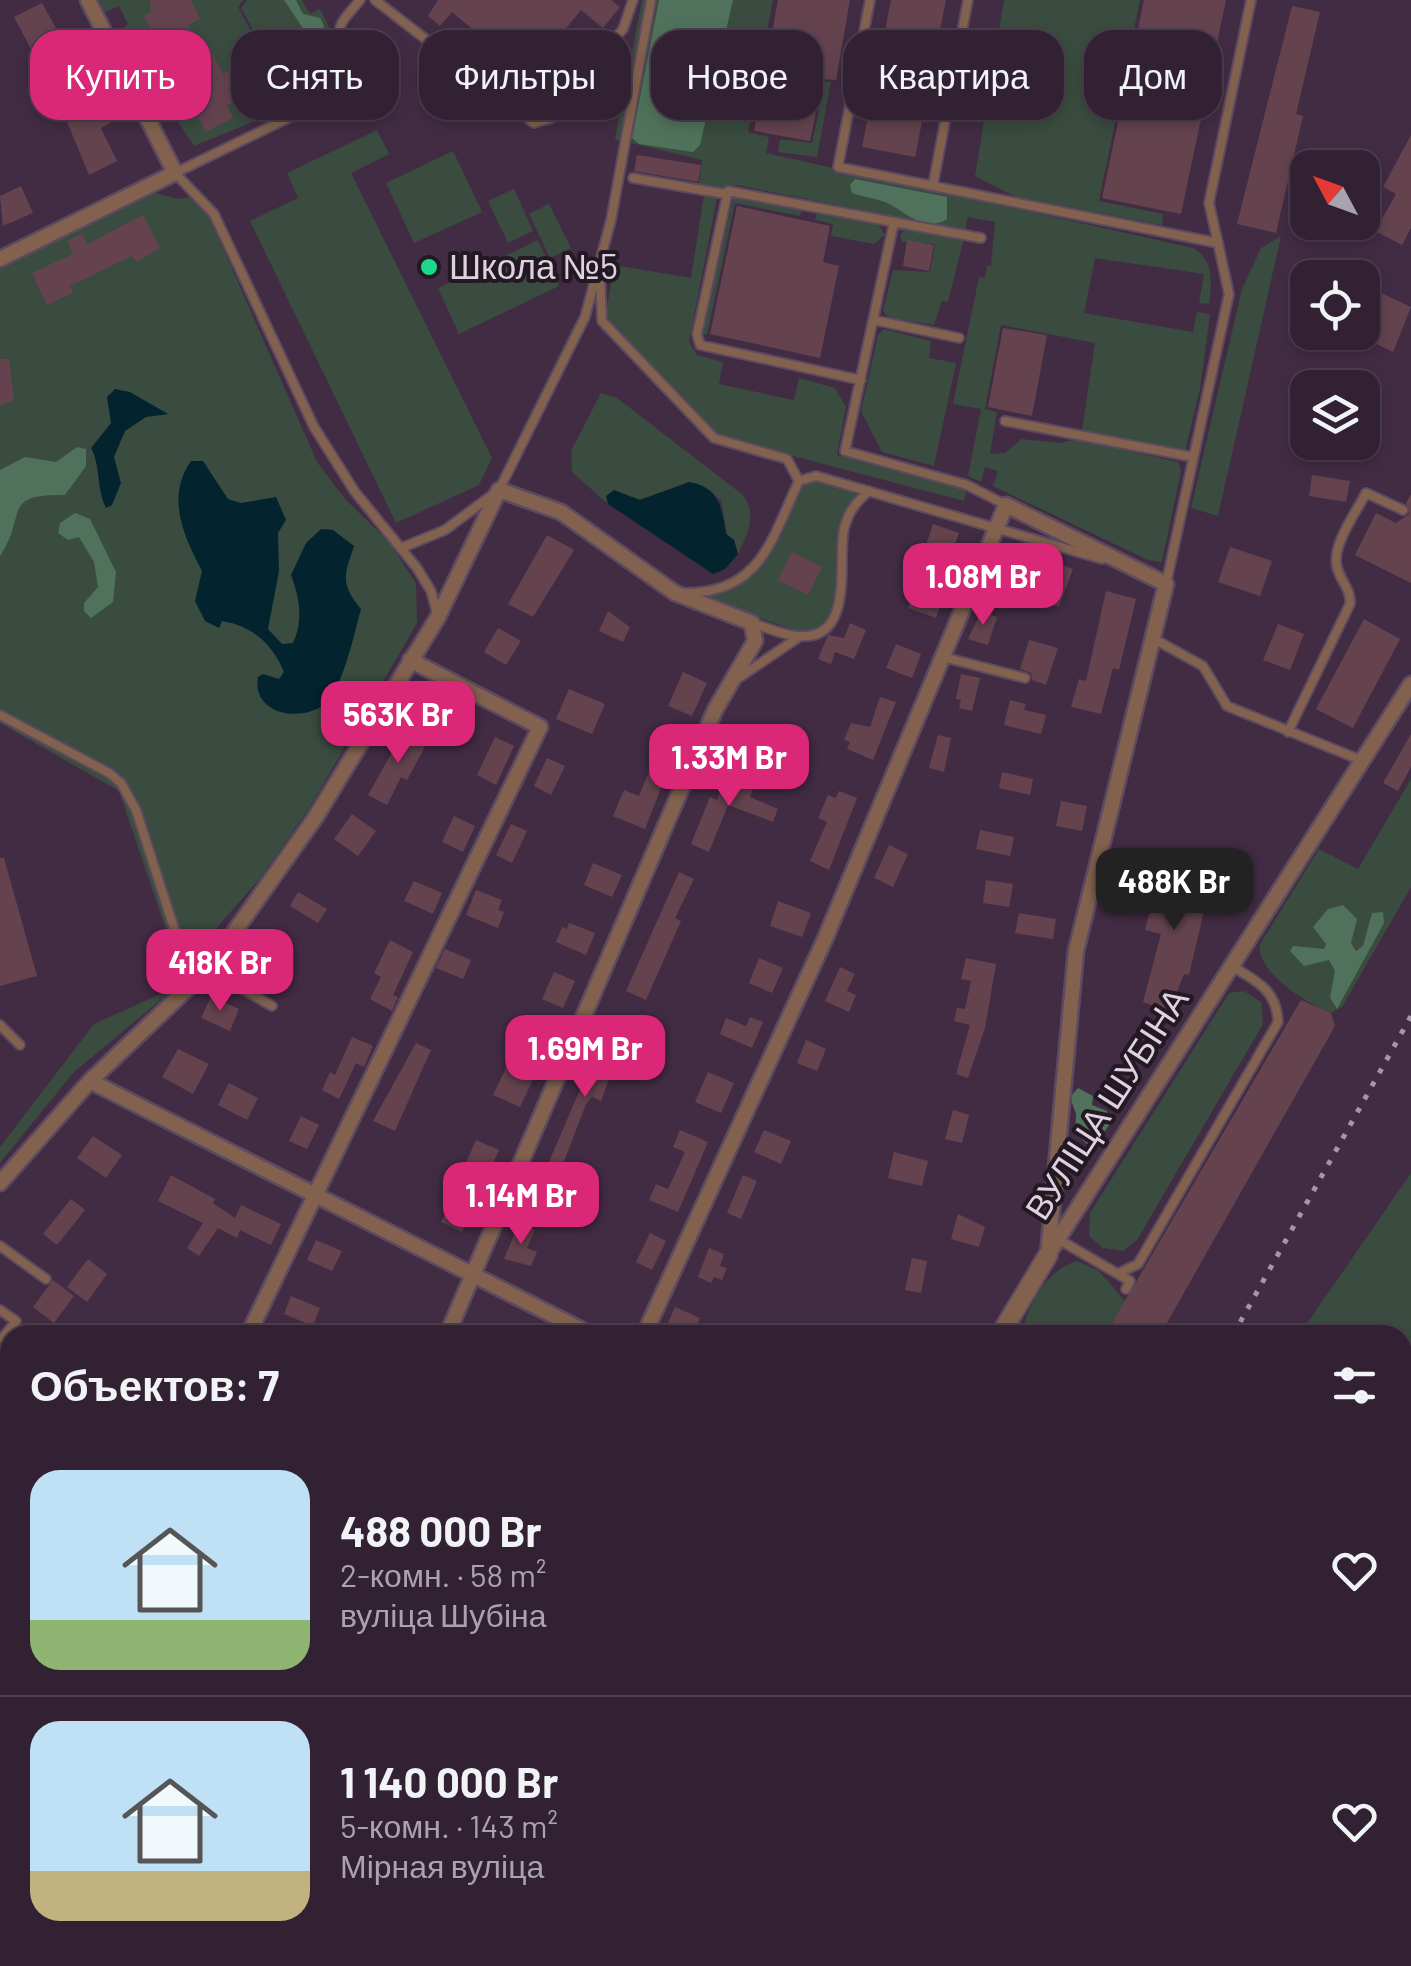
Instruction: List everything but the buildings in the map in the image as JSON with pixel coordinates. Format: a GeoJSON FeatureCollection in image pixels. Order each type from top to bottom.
{"type":"FeatureCollection","features":[{"type":"Feature","properties":{"kind":"street"},"geometry":{"type":"LineString","coordinates":[[0,259],[175,173],[88,0]]}},
{"type":"Feature","properties":{"kind":"street"},"geometry":{"type":"LineString","coordinates":[[0,1183],[90,1081],[208,968],[315,818],[438,618],[499,490],[562,512],[675,594],[752,623],[755,641],[715,710],[452,1325]]}},
{"type":"Feature","properties":{"kind":"street"},"geometry":{"type":"LineString","coordinates":[[649,1325],[825,939],[1006,505],[1166,584]]}},
{"type":"Feature","properties":{"kind":"street","name":"ВУЛІЦА ШУБІНА"},"geometry":{"type":"LineString","coordinates":[[1053,1247],[1076,951],[1166,584]]}},
{"type":"Feature","properties":{"kind":"street"},"geometry":{"type":"LineString","coordinates":[[253,1325],[540,727],[410,660]]}},
{"type":"Feature","properties":{"kind":"street","name":"ВУЛІЦА ШУБІНА"},"geometry":{"type":"LineString","coordinates":[[1006,1325],[1411,684]]}},
{"type":"Feature","properties":{"kind":"street"},"geometry":{"type":"LineString","coordinates":[[90,1081],[572,1325]]}},
{"type":"Feature","properties":{"kind":"lane"},"geometry":{"type":"LineString","coordinates":[[360,0],[341,24],[334,74],[326,92],[312,106],[175,173],[214,214],[333,461],[431,591],[438,618]]}},
{"type":"Feature","properties":{"kind":"lane"},"geometry":{"type":"LineString","coordinates":[[375,0],[534,123],[551,118],[611,44],[628,19],[633,0]]}},
{"type":"Feature","properties":{"kind":"lane"},"geometry":{"type":"LineString","coordinates":[[400,548],[446,530],[499,490],[585,317],[600,265],[651,0]]}},
{"type":"Feature","properties":{"kind":"lane"},"geometry":{"type":"LineString","coordinates":[[870,0],[838,167],[1218,242]]}},
{"type":"Feature","properties":{"kind":"lane"},"geometry":{"type":"LineString","coordinates":[[933,185],[968,0]]}},
{"type":"Feature","properties":{"kind":"lane"},"geometry":{"type":"LineString","coordinates":[[1166,584],[1229,294],[1210,203],[1251,0]]}},
{"type":"Feature","properties":{"kind":"lane"},"geometry":{"type":"LineString","coordinates":[[633,178],[725,194],[736,190],[981,238]]}},
{"type":"Feature","properties":{"kind":"lane"},"geometry":{"type":"LineString","coordinates":[[725,194],[696,334],[700,346],[861,380]]}},
{"type":"Feature","properties":{"kind":"lane"},"geometry":{"type":"LineString","coordinates":[[894,222],[846,451],[967,485],[1006,505]]}},
{"type":"Feature","properties":{"kind":"lane"},"geometry":{"type":"LineString","coordinates":[[600,265],[600,314],[606,327],[714,438],[787,459],[799,481]]}},
{"type":"Feature","properties":{"kind":"lane"},"geometry":{"type":"LineString","coordinates":[[874,320],[959,338]]}},
{"type":"Feature","properties":{"kind":"lane"},"geometry":{"type":"LineString","coordinates":[[1005,421],[1193,458]]}},
{"type":"Feature","properties":{"kind":"lane"},"geometry":{"type":"LineString","coordinates":[[675,594],[721,589],[749,576],[799,481],[816,476],[1134,568]]}},
{"type":"Feature","properties":{"kind":"lane"},"geometry":{"type":"LineString","coordinates":[[733,682],[800,637],[827,626],[842,599],[843,532],[856,502],[870,490]]}},
{"type":"Feature","properties":{"kind":"lane"},"geometry":{"type":"LineString","coordinates":[[1288,732],[1350,604],[1351,593],[1336,567],[1337,553],[1366,493],[1403,510]]}},
{"type":"Feature","properties":{"kind":"lane"},"geometry":{"type":"LineString","coordinates":[[752,623],[800,637]]}},
{"type":"Feature","properties":{"kind":"lane"},"geometry":{"type":"LineString","coordinates":[[1154,638],[1203,666],[1227,706],[1363,761]]}},
{"type":"Feature","properties":{"kind":"lane"},"geometry":{"type":"LineString","coordinates":[[943,657],[1025,678]]}},
{"type":"Feature","properties":{"kind":"lane"},"geometry":{"type":"LineString","coordinates":[[0,715],[122,783],[136,810],[192,984]]}},
{"type":"Feature","properties":{"kind":"lane"},"geometry":{"type":"LineString","coordinates":[[1121,1272],[1138,1264],[1278,1022],[1269,992],[1233,967]]}},
{"type":"Feature","properties":{"kind":"lane"},"geometry":{"type":"LineString","coordinates":[[208,968],[272,1006]]}},
{"type":"Feature","properties":{"kind":"lane"},"geometry":{"type":"LineString","coordinates":[[0,1025],[20,1045]]}},
{"type":"Feature","properties":{"kind":"lane"},"geometry":{"type":"LineString","coordinates":[[0,1246],[46,1279]]}},
{"type":"Feature","properties":{"kind":"lane"},"geometry":{"type":"LineString","coordinates":[[1053,1247],[1121,1272],[1130,1281],[1126,1289]]}},
{"type":"Feature","properties":{"kind":"green space"},"geometry":{"type":"Polygon","coordinates":[[[99,0],[243,0],[238,7],[250,30],[231,30],[231,120],[258,120],[194,146],[177,120],[211,120],[211,30],[126,30],[128,24],[119,6],[105,12],[99,0]]]}},
{"type":"Feature","properties":{"kind":"green space"},"geometry":{"type":"Polygon","coordinates":[[[247,0],[302,0],[310,14],[320,9],[330,30],[253,30],[241,8],[247,0]]]}},
{"type":"Feature","properties":{"kind":"green space"},"geometry":{"type":"Polygon","coordinates":[[[284,0],[296,0],[303,14],[320,18],[325,30],[304,30],[284,0]]]}},
{"type":"Feature","properties":{"kind":"green space"},"geometry":{"type":"Polygon","coordinates":[[[642,0],[773,0],[767,30],[651,30],[651,120],[750,120],[748,132],[769,137],[766,153],[1193,248],[1200,253],[1210,273],[1209,304],[1199,303],[1204,274],[1095,258],[1084,313],[1193,332],[1197,312],[1210,314],[1200,389],[1185,451],[1082,430],[1095,343],[1001,325],[985,409],[997,412],[990,454],[1005,453],[1021,439],[1060,443],[1077,439],[1178,462],[1181,471],[1162,562],[1148,560],[993,486],[998,471],[985,467],[981,482],[968,476],[981,409],[953,404],[979,277],[985,278],[987,266],[991,266],[995,222],[968,217],[965,231],[737,185],[723,188],[699,184],[702,160],[615,139],[619,120],[631,120],[631,57],[642,0]]]}},
{"type":"Feature","properties":{"kind":"green space"},"geometry":{"type":"Polygon","coordinates":[[[659,0],[733,0],[726,30],[653,30],[659,0]]]}},
{"type":"Feature","properties":{"kind":"green space"},"geometry":{"type":"Polygon","coordinates":[[[1004,0],[1140,0],[1134,30],[1084,30],[1084,120],[1116,120],[1099,201],[1163,214],[1162,225],[1016,197],[975,176],[984,120],[1064,120],[1064,30],[999,30],[1004,0]]]}},
{"type":"Feature","properties":{"kind":"green space"},"geometry":{"type":"Polygon","coordinates":[[[651,41],[651,120],[706,120],[700,145],[693,152],[639,144],[632,138],[651,41]]]}},
{"type":"Feature","properties":{"kind":"green space"},"geometry":{"type":"Polygon","coordinates":[[[825,82],[831,82],[817,157],[778,152],[780,139],[812,143],[817,120],[823,120],[825,82]]]}},
{"type":"Feature","properties":{"kind":"green space"},"geometry":{"type":"Polygon","coordinates":[[[377,130],[389,154],[351,173],[492,458],[479,485],[396,523],[250,221],[298,198],[287,173],[377,130]]]}},
{"type":"Feature","properties":{"kind":"green space"},"geometry":{"type":"Polygon","coordinates":[[[453,151],[482,212],[414,243],[386,183],[453,151]]]}},
{"type":"Feature","properties":{"kind":"green space"},"geometry":{"type":"Polygon","coordinates":[[[855,179],[947,197],[947,219],[939,223],[922,222],[885,202],[852,193],[850,185],[855,179]]]}},
{"type":"Feature","properties":{"kind":"green space"},"geometry":{"type":"Polygon","coordinates":[[[514,189],[533,231],[508,243],[488,201],[514,189]]]}},
{"type":"Feature","properties":{"kind":"green space"},"geometry":{"type":"Polygon","coordinates":[[[155,193],[179,199],[191,197],[209,216],[317,462],[345,499],[390,543],[416,583],[417,623],[310,807],[259,880],[218,926],[181,983],[73,1073],[0,1163],[0,1147],[94,1024],[174,988],[181,974],[119,791],[0,723],[0,269],[155,193]]]}},
{"type":"Feature","properties":{"kind":"green space"},"geometry":{"type":"Polygon","coordinates":[[[704,195],[717,198],[689,342],[697,355],[723,362],[719,384],[794,400],[799,378],[835,388],[846,407],[837,455],[966,490],[964,501],[718,436],[605,320],[614,265],[691,278],[704,195]]]}},
{"type":"Feature","properties":{"kind":"green space"},"geometry":{"type":"Polygon","coordinates":[[[734,196],[802,208],[800,216],[735,203],[707,335],[701,333],[734,196]]]}},
{"type":"Feature","properties":{"kind":"green space"},"geometry":{"type":"Polygon","coordinates":[[[549,204],[571,248],[550,258],[529,214],[549,204]]]}},
{"type":"Feature","properties":{"kind":"green space"},"geometry":{"type":"Polygon","coordinates":[[[817,212],[878,224],[885,235],[874,244],[831,236],[833,224],[815,220],[817,212]]]}},
{"type":"Feature","properties":{"kind":"green space"},"geometry":{"type":"Polygon","coordinates":[[[904,229],[964,238],[948,302],[942,301],[934,325],[889,318],[883,311],[893,270],[930,272],[935,244],[903,242],[900,236],[904,229]]]}},
{"type":"Feature","properties":{"kind":"green space"},"geometry":{"type":"Polygon","coordinates":[[[1281,236],[1218,516],[1191,508],[1242,289],[1261,248],[1281,236]]]}},
{"type":"Feature","properties":{"kind":"green space"},"geometry":{"type":"Polygon","coordinates":[[[538,240],[559,286],[459,334],[438,288],[538,240]]]}},
{"type":"Feature","properties":{"kind":"green space"},"geometry":{"type":"Polygon","coordinates":[[[883,329],[931,341],[929,358],[956,363],[934,466],[882,452],[861,411],[878,335],[883,329]]]}},
{"type":"Feature","properties":{"kind":"green space"},"geometry":{"type":"Polygon","coordinates":[[[601,393],[617,398],[743,495],[750,517],[738,554],[734,540],[727,534],[721,500],[689,483],[639,500],[607,496],[608,504],[572,472],[571,451],[601,393]]]}},
{"type":"Feature","properties":{"kind":"green space"},"geometry":{"type":"Polygon","coordinates":[[[77,447],[86,449],[86,466],[65,495],[31,498],[23,503],[0,556],[0,470],[25,457],[56,462],[77,447]]]}},
{"type":"Feature","properties":{"kind":"green space"},"geometry":{"type":"Polygon","coordinates":[[[808,477],[869,491],[848,515],[842,589],[830,622],[817,630],[796,631],[691,593],[749,576],[799,481],[808,477]]]}},
{"type":"Feature","properties":{"kind":"green space"},"geometry":{"type":"Polygon","coordinates":[[[75,513],[90,519],[116,572],[113,602],[91,618],[84,611],[84,603],[98,587],[94,562],[79,537],[68,540],[58,533],[60,523],[75,513]]]}},
{"type":"Feature","properties":{"kind":"green space"},"geometry":{"type":"Polygon","coordinates":[[[1411,779],[1411,887],[1342,1007],[1331,1013],[1274,976],[1261,955],[1260,944],[1319,849],[1358,869],[1411,779]]]}},
{"type":"Feature","properties":{"kind":"green space"},"geometry":{"type":"Polygon","coordinates":[[[1343,905],[1357,919],[1351,943],[1356,951],[1363,946],[1372,913],[1383,912],[1384,923],[1337,1009],[1330,998],[1335,971],[1329,960],[1304,966],[1290,951],[1293,946],[1324,949],[1326,944],[1313,927],[1328,909],[1343,905]]]}},
{"type":"Feature","properties":{"kind":"green space"},"geometry":{"type":"Polygon","coordinates":[[[1244,991],[1261,1002],[1263,1024],[1137,1240],[1123,1251],[1103,1248],[1089,1236],[1090,1213],[1229,993],[1244,991]]]}},
{"type":"Feature","properties":{"kind":"green space"},"geometry":{"type":"Polygon","coordinates":[[[1078,1088],[1093,1096],[1092,1105],[1107,1111],[1110,1124],[1097,1141],[1087,1144],[1075,1133],[1076,1114],[1070,1097],[1078,1088]]]}},
{"type":"Feature","properties":{"kind":"green space"},"geometry":{"type":"Polygon","coordinates":[[[1411,1173],[1411,1325],[1306,1325],[1411,1173]]]}},
{"type":"Feature","properties":{"kind":"green space"},"geometry":{"type":"Polygon","coordinates":[[[1077,1261],[1099,1271],[1125,1301],[1111,1325],[1025,1325],[1047,1280],[1077,1261]]]}},
{"type":"Feature","properties":{"kind":"water"},"geometry":{"type":"Polygon","coordinates":[[[115,389],[130,392],[168,414],[146,417],[125,431],[114,457],[121,483],[112,505],[106,508],[91,448],[111,423],[107,397],[115,389]]]}},
{"type":"Feature","properties":{"kind":"water"},"geometry":{"type":"Polygon","coordinates":[[[191,461],[203,461],[228,499],[241,503],[276,497],[286,520],[278,533],[279,571],[268,629],[282,644],[293,643],[296,634],[299,608],[291,575],[306,543],[321,529],[333,530],[354,546],[346,578],[349,592],[361,609],[337,687],[317,709],[293,714],[271,707],[258,690],[258,677],[263,674],[279,679],[284,672],[274,653],[243,627],[222,621],[219,628],[205,621],[195,601],[202,571],[184,530],[178,502],[191,461]]]}},
{"type":"Feature","properties":{"kind":"water"},"geometry":{"type":"Polygon","coordinates":[[[689,482],[708,489],[718,500],[726,534],[734,540],[738,554],[725,569],[713,574],[608,504],[606,496],[614,490],[640,500],[689,482]]]}},
{"type":"Feature","properties":{"kind":"railway"},"geometry":{"type":"LineString","coordinates":[[1239,1325],[1411,1016]]}},
{"type":"Feature","properties":{"kind":"place","name":"Школа №5"},"geometry":{"type":"Point","coordinates":[429,267]}}]}
